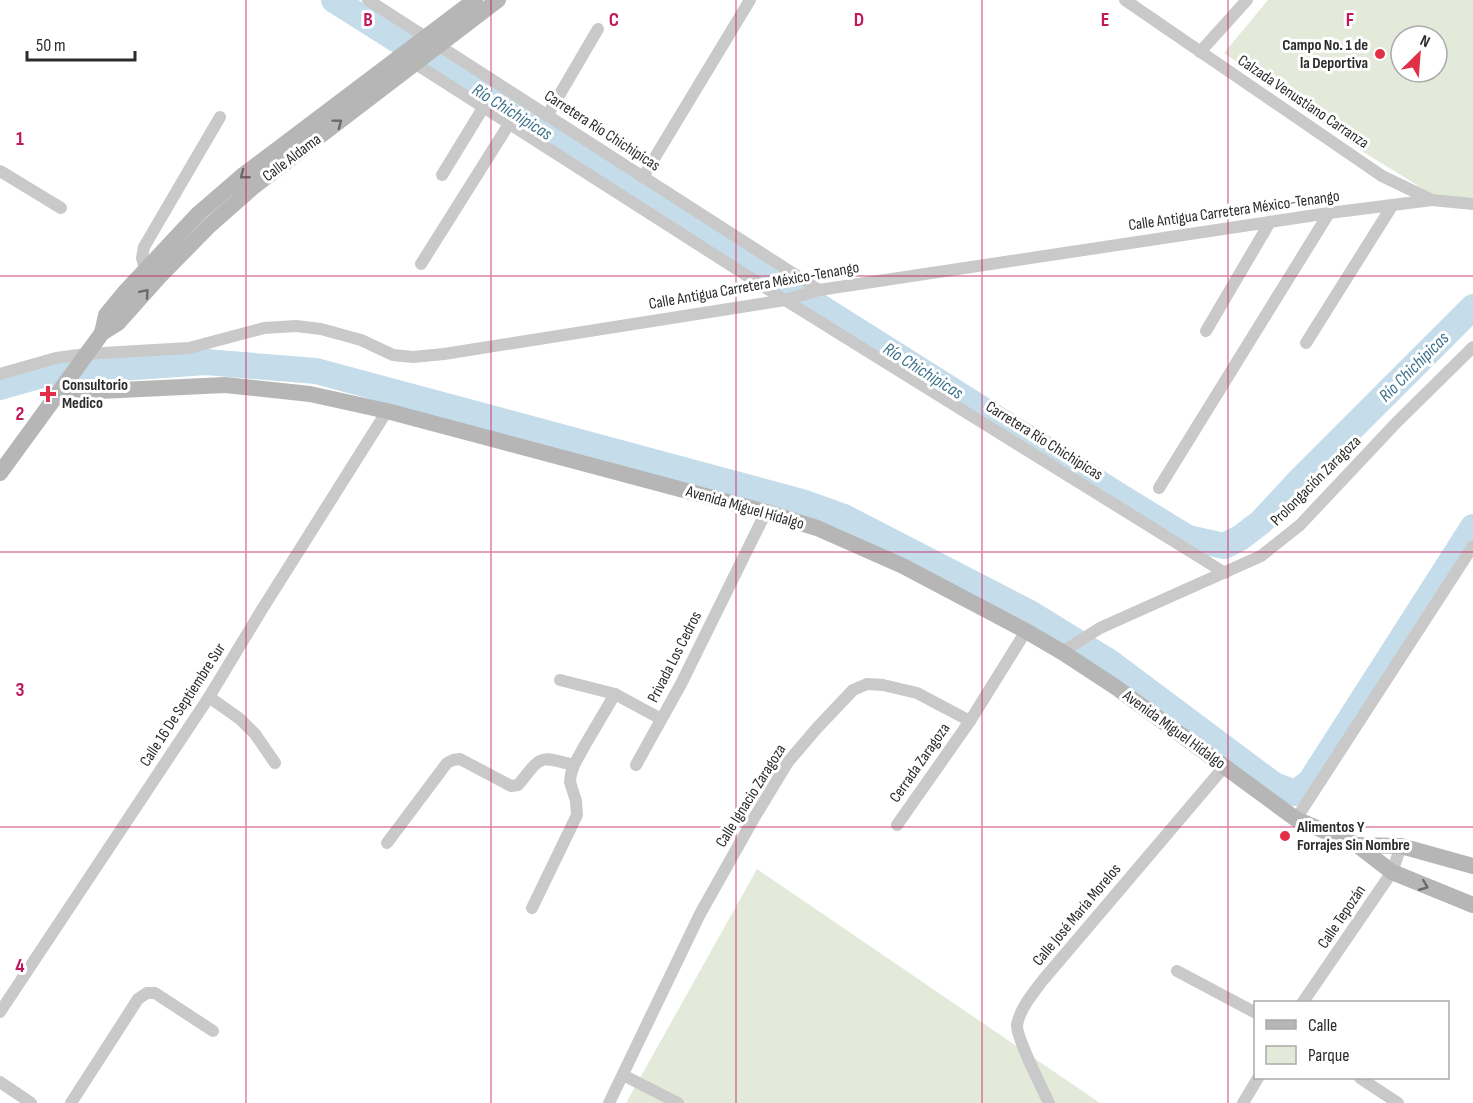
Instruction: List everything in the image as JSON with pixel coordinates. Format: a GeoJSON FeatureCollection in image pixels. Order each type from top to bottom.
{"type":"FeatureCollection","features":[{"type":"Feature","properties":{"kind":"street","name":"Carretera Río Chichipicas"},"geometry":{"type":"LineString","coordinates":[[368,0],[643,177],[814,291]]}},
{"type":"Feature","properties":{"kind":"street","name":"Calle Aldama"},"geometry":{"type":"LineString","coordinates":[[434,41],[475,0]]}},
{"type":"Feature","properties":{"kind":"street","name":"Calle Aldama"},"geometry":{"type":"LineString","coordinates":[[102,333],[106,315],[145,269],[198,214],[242,176],[434,41],[498,0]]}},
{"type":"Feature","properties":{"kind":"street"},"geometry":{"type":"LineString","coordinates":[[643,177],[750,0]]}},
{"type":"Feature","properties":{"kind":"street","name":"Calzada Venustiano Carranza"},"geometry":{"type":"LineString","coordinates":[[1125,0],[1382,176],[1432,200],[1473,204]]}},
{"type":"Feature","properties":{"kind":"street"},"geometry":{"type":"LineString","coordinates":[[1200,52],[1247,0]]}},
{"type":"Feature","properties":{"kind":"street"},"geometry":{"type":"LineString","coordinates":[[547,116],[598,29]]}},
{"type":"Feature","properties":{"kind":"street","name":"Carretera Río Chichipicas"},"geometry":{"type":"LineString","coordinates":[[409,59],[508,124],[1225,573]]}},
{"type":"Feature","properties":{"kind":"street","name":"Calle Aldama"},"geometry":{"type":"LineString","coordinates":[[0,473],[102,333],[118,323],[209,226],[409,59]]}},
{"type":"Feature","properties":{"kind":"street"},"geometry":{"type":"LineString","coordinates":[[442,175],[483,108]]}},
{"type":"Feature","properties":{"kind":"street"},"geometry":{"type":"LineString","coordinates":[[145,269],[142,258],[144,247],[220,117]]}},
{"type":"Feature","properties":{"kind":"street"},"geometry":{"type":"LineString","coordinates":[[421,264],[508,124]]}},
{"type":"Feature","properties":{"kind":"street"},"geometry":{"type":"LineString","coordinates":[[0,171],[62,208]]}},
{"type":"Feature","properties":{"kind":"street","name":"Calle Antigua Carretera México-Tenango"},"geometry":{"type":"LineString","coordinates":[[0,374],[56,358],[81,360],[189,348],[264,328],[296,326],[321,329],[361,340],[393,355],[414,357],[444,354],[787,299],[814,291],[1329,213],[1432,200]]}},
{"type":"Feature","properties":{"kind":"street"},"geometry":{"type":"LineString","coordinates":[[1306,343],[1392,206]]}},
{"type":"Feature","properties":{"kind":"street"},"geometry":{"type":"LineString","coordinates":[[1159,488],[1329,213]]}},
{"type":"Feature","properties":{"kind":"street"},"geometry":{"type":"LineString","coordinates":[[1206,331],[1270,222]]}},
{"type":"Feature","properties":{"kind":"street","name":"Prolongación Zaragoza"},"geometry":{"type":"LineString","coordinates":[[1065,650],[1100,628],[1261,556],[1300,525],[1396,423],[1473,347]]}},
{"type":"Feature","properties":{"kind":"street","name":"Avenida Miguel Hidalgo"},"geometry":{"type":"LineString","coordinates":[[62,386],[225,385],[310,394],[387,411],[766,512],[817,528],[903,566],[1065,650],[1296,819],[1357,845],[1392,872],[1473,905]]}},
{"type":"Feature","properties":{"kind":"street","name":"Calle 16 De Septiembre Sur"},"geometry":{"type":"LineString","coordinates":[[0,1012],[209,697],[387,411]]}},
{"type":"Feature","properties":{"kind":"street","name":"Privada Los Cedros"},"geometry":{"type":"LineString","coordinates":[[560,680],[615,694],[661,720],[766,512]]}},
{"type":"Feature","properties":{"kind":"street"},"geometry":{"type":"LineString","coordinates":[[1296,819],[1473,546]]}},
{"type":"Feature","properties":{"kind":"street"},"geometry":{"type":"LineString","coordinates":[[970,721],[1026,631]]}},
{"type":"Feature","properties":{"kind":"street","name":"Calle Ignacio Zaragoza"},"geometry":{"type":"LineString","coordinates":[[609,1103],[700,914],[788,762],[817,728],[854,690],[867,684],[883,685],[917,693],[970,721]]}},
{"type":"Feature","properties":{"kind":"street"},"geometry":{"type":"LineString","coordinates":[[532,908],[577,814],[576,801],[570,782],[574,765],[615,694]]}},
{"type":"Feature","properties":{"kind":"street"},"geometry":{"type":"LineString","coordinates":[[209,697],[240,719],[255,734],[275,763]]}},
{"type":"Feature","properties":{"kind":"street"},"geometry":{"type":"LineString","coordinates":[[636,765],[661,720]]}},
{"type":"Feature","properties":{"kind":"street","name":"Cerrada Zaragoza"},"geometry":{"type":"LineString","coordinates":[[897,825],[970,721]]}},
{"type":"Feature","properties":{"kind":"street"},"geometry":{"type":"LineString","coordinates":[[387,843],[447,763],[453,760],[460,759],[511,786],[518,785],[536,763],[548,758],[574,765]]}},
{"type":"Feature","properties":{"kind":"street","name":"Calle José María Morelos"},"geometry":{"type":"LineString","coordinates":[[1049,1103],[1021,1041],[1017,1026],[1022,1011],[1043,980],[1224,767]]}},
{"type":"Feature","properties":{"kind":"street","name":"Avenida Miguel Hidalgo"},"geometry":{"type":"LineString","coordinates":[[1357,845],[1401,846],[1473,866]]}},
{"type":"Feature","properties":{"kind":"street","name":"Calle Tepozán"},"geometry":{"type":"LineString","coordinates":[[1304,1001],[1392,872],[1401,846]]}},
{"type":"Feature","properties":{"kind":"street"},"geometry":{"type":"LineString","coordinates":[[1177,971],[1254,1012]]}},
{"type":"Feature","properties":{"kind":"street"},"geometry":{"type":"LineString","coordinates":[[71,1103],[138,999],[147,993],[155,993],[213,1031]]}},
{"type":"Feature","properties":{"kind":"street"},"geometry":{"type":"LineString","coordinates":[[623,1074],[678,1103]]}},
{"type":"Feature","properties":{"kind":"street"},"geometry":{"type":"LineString","coordinates":[[1243,1103],[1257,1079]]}},
{"type":"Feature","properties":{"kind":"street"},"geometry":{"type":"LineString","coordinates":[[1363,1079],[1398,1103]]}},
{"type":"Feature","properties":{"kind":"street"},"geometry":{"type":"LineString","coordinates":[[0,1082],[31,1103]]}},
{"type":"Feature","properties":{"kind":"green space"},"geometry":{"type":"Polygon","coordinates":[[[1268,0],[1473,0],[1473,200],[1433,195],[1365,153],[1224,53],[1268,0]]]}},
{"type":"Feature","properties":{"kind":"green space"},"geometry":{"type":"Polygon","coordinates":[[[757,869],[1100,1103],[626,1103],[757,869]]]}},
{"type":"Feature","properties":{"kind":"waterway","name":"Río Chichipicas"},"geometry":{"type":"LineString","coordinates":[[334,0],[1188,538],[1224,546],[1240,538],[1261,522],[1473,307]]}},
{"type":"Feature","properties":{"kind":"waterway"},"geometry":{"type":"LineString","coordinates":[[0,387],[49,373],[206,362],[316,371],[802,502],[844,517],[1030,613],[1108,661],[1274,785],[1295,793],[1310,782],[1473,527]]}},
{"type":"Feature","properties":{"kind":"place","name":"Campo No. 1 de la Deportiva"},"geometry":{"type":"Point","coordinates":[1380,54]}},
{"type":"Feature","properties":{"kind":"place","name":"Consultorio Medico"},"geometry":{"type":"Point","coordinates":[48,394]}},
{"type":"Feature","properties":{"kind":"place","name":"Alimentos Y Forrajes Sin Nombre"},"geometry":{"type":"Point","coordinates":[1285,836]}}]}
